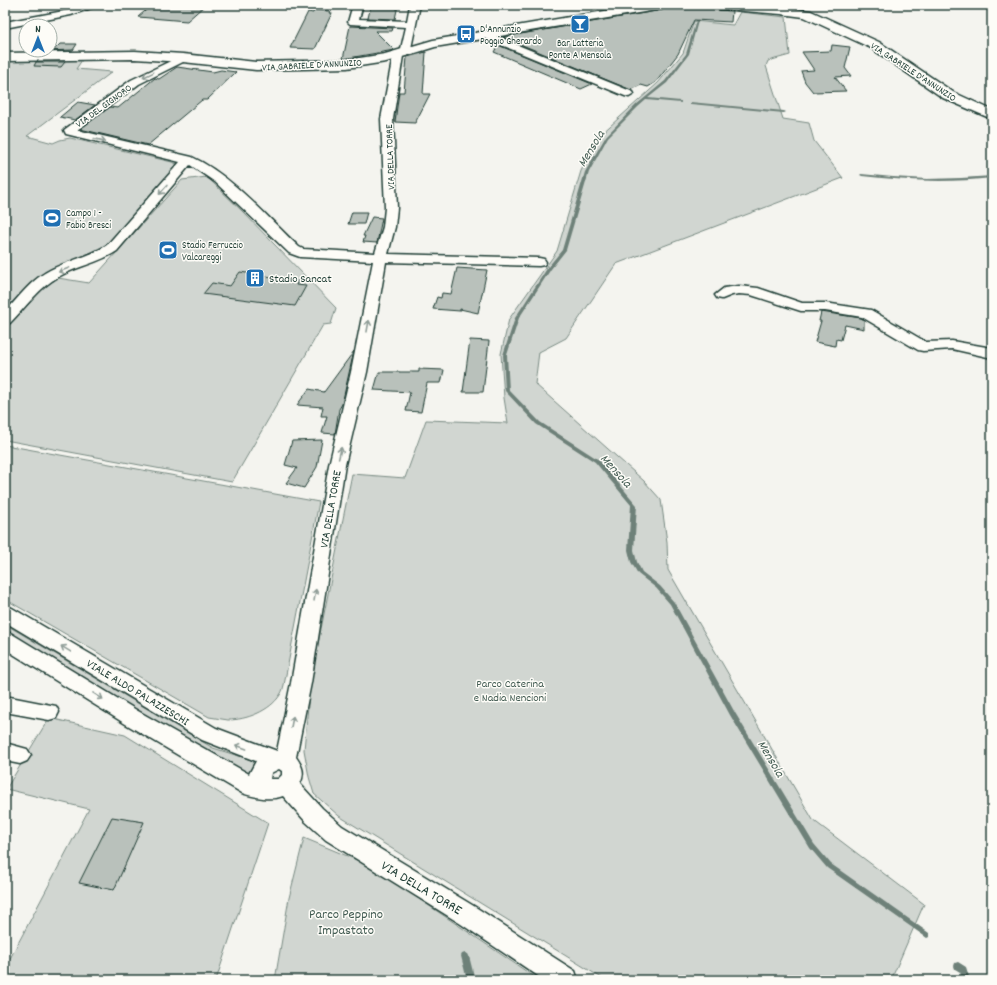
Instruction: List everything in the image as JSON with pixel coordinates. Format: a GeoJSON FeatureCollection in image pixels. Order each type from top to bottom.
{"type":"FeatureCollection","features":[{"type":"Feature","properties":{"kind":"street"},"geometry":{"type":"LineString","coordinates":[[5,26],[71,12],[91,5]]}},
{"type":"Feature","properties":{"kind":"street","name":"VIA DELLA TORRE"},"geometry":{"type":"LineString","coordinates":[[281,760],[301,683],[337,465],[359,372],[380,258],[390,221],[391,208],[387,119],[401,54],[411,24],[415,5]]}},
{"type":"Feature","properties":{"kind":"street","name":"VIA GABRIELE D'ANNUNZIO"},"geometry":{"type":"LineString","coordinates":[[5,57],[135,55],[183,58],[235,65],[266,66],[347,64],[401,54],[433,44],[486,34],[662,5]]}},
{"type":"Feature","properties":{"kind":"street","name":"VIA GABRIELE D'ANNUNZIO"},"geometry":{"type":"LineString","coordinates":[[720,5],[781,10],[807,14],[875,45],[948,95],[992,115]]}},
{"type":"Feature","properties":{"kind":"street"},"geometry":{"type":"LineString","coordinates":[[357,8],[353,22],[411,24]]}},
{"type":"Feature","properties":{"kind":"street"},"geometry":{"type":"LineString","coordinates":[[486,34],[629,94]]}},
{"type":"Feature","properties":{"kind":"street","name":"VIA DEL GIGNORO"},"geometry":{"type":"LineString","coordinates":[[183,58],[135,82],[69,131],[73,134],[188,160],[211,172],[297,252],[307,254],[380,258]]}},
{"type":"Feature","properties":{"kind":"street"},"geometry":{"type":"LineString","coordinates":[[5,320],[46,278],[57,272],[98,257],[112,248],[188,160]]}},
{"type":"Feature","properties":{"kind":"street"},"geometry":{"type":"LineString","coordinates":[[380,258],[539,262]]}},
{"type":"Feature","properties":{"kind":"street"},"geometry":{"type":"LineString","coordinates":[[722,295],[729,291],[753,291],[801,307],[825,307],[866,313],[923,346],[952,345],[992,353]]}},
{"type":"Feature","properties":{"kind":"street","name":"VIALE ALDO PALAZZESCHI"},"geometry":{"type":"LineString","coordinates":[[5,613],[209,734],[281,760]]}},
{"type":"Feature","properties":{"kind":"street","name":"VIALE ALDO PALAZZESCHI"},"geometry":{"type":"LineString","coordinates":[[5,639],[132,717],[250,786],[277,787]]}},
{"type":"Feature","properties":{"kind":"street"},"geometry":{"type":"LineString","coordinates":[[5,704],[49,712]]}},
{"type":"Feature","properties":{"kind":"street"},"geometry":{"type":"LineString","coordinates":[[281,760],[289,763],[294,770],[293,778],[277,787],[259,781],[260,772],[267,763],[281,760]]}},
{"type":"Feature","properties":{"kind":"street","name":"VIA DELLA TORRE"},"geometry":{"type":"LineString","coordinates":[[277,787],[314,815],[334,833],[469,916],[566,980]]}},
{"type":"Feature","properties":{"kind":"green space","name":"Parco Caterina e Nadia Nencioni"},"geometry":{"type":"Polygon","coordinates":[[[740,12],[786,17],[790,55],[768,61],[766,66],[783,119],[809,123],[814,141],[843,178],[616,264],[566,338],[539,352],[535,384],[644,481],[661,500],[667,542],[668,570],[813,820],[924,904],[891,980],[605,980],[339,816],[314,794],[304,750],[310,684],[352,474],[405,478],[426,420],[508,423],[504,398],[501,354],[509,319],[557,251],[581,171],[600,135],[658,83],[683,53],[694,21],[733,25],[740,12]]]}},
{"type":"Feature","properties":{"kind":"green space"},"geometry":{"type":"Polygon","coordinates":[[[53,59],[82,60],[76,69],[112,72],[27,136],[53,143],[70,138],[172,162],[177,164],[177,166],[104,247],[43,275],[26,289],[5,310],[5,61],[53,59]]]}},
{"type":"Feature","properties":{"kind":"green space"},"geometry":{"type":"Polygon","coordinates":[[[207,177],[336,308],[331,324],[323,325],[232,482],[5,440],[5,329],[47,285],[58,278],[89,283],[182,180],[207,177]]]}},
{"type":"Feature","properties":{"kind":"green space"},"geometry":{"type":"Polygon","coordinates":[[[5,445],[319,502],[283,690],[276,701],[257,714],[235,720],[209,717],[5,599],[5,445]]]}},
{"type":"Feature","properties":{"kind":"green space"},"geometry":{"type":"Polygon","coordinates":[[[5,624],[213,748],[258,762],[249,776],[196,746],[5,631],[5,624]]]}},
{"type":"Feature","properties":{"kind":"green space"},"geometry":{"type":"Polygon","coordinates":[[[49,718],[125,735],[268,823],[216,980],[5,980],[5,968],[89,809],[6,789],[49,718]]]}},
{"type":"Feature","properties":{"kind":"green space","name":"Parco Peppino Impastato"},"geometry":{"type":"Polygon","coordinates":[[[304,838],[369,865],[539,980],[275,980],[289,898],[304,838]]]}},
{"type":"Feature","properties":{"kind":"building"},"geometry":{"type":"Polygon","coordinates":[[[152,5],[204,6],[187,21],[138,17],[152,5]]]}},
{"type":"Feature","properties":{"kind":"building"},"geometry":{"type":"Polygon","coordinates":[[[398,5],[395,19],[368,18],[371,6],[398,5]]]}},
{"type":"Feature","properties":{"kind":"building"},"geometry":{"type":"Polygon","coordinates":[[[670,5],[712,5],[719,10],[732,11],[731,22],[694,20],[678,54],[656,82],[648,87],[641,85],[631,90],[503,37],[662,10],[670,5]]]}},
{"type":"Feature","properties":{"kind":"building"},"geometry":{"type":"Polygon","coordinates":[[[314,10],[330,11],[329,13],[332,13],[315,49],[290,48],[308,12],[313,13],[314,10]]]}},
{"type":"Feature","properties":{"kind":"building"},"geometry":{"type":"Polygon","coordinates":[[[350,26],[393,28],[392,31],[375,31],[394,50],[343,59],[350,26]]]}},
{"type":"Feature","properties":{"kind":"building"},"geometry":{"type":"Polygon","coordinates":[[[60,44],[77,44],[73,50],[58,51],[58,46],[60,44]]]}},
{"type":"Feature","properties":{"kind":"building"},"geometry":{"type":"Polygon","coordinates":[[[498,45],[592,84],[581,89],[494,52],[498,45]]]}},
{"type":"Feature","properties":{"kind":"building"},"geometry":{"type":"Polygon","coordinates":[[[832,45],[850,47],[845,68],[851,76],[835,77],[846,91],[813,92],[805,82],[801,71],[814,70],[802,52],[831,51],[832,45]]]}},
{"type":"Feature","properties":{"kind":"building"},"geometry":{"type":"Polygon","coordinates":[[[426,52],[423,94],[430,94],[415,123],[395,122],[399,92],[404,92],[407,57],[426,52]]]}},
{"type":"Feature","properties":{"kind":"building"},"geometry":{"type":"Polygon","coordinates":[[[36,62],[65,62],[61,67],[34,66],[36,62]]]}},
{"type":"Feature","properties":{"kind":"building"},"geometry":{"type":"Polygon","coordinates":[[[177,67],[213,72],[221,70],[236,72],[207,100],[202,100],[148,145],[80,129],[110,107],[118,108],[155,78],[159,79],[177,67]]]}},
{"type":"Feature","properties":{"kind":"building"},"geometry":{"type":"Polygon","coordinates":[[[78,102],[95,105],[75,120],[60,117],[78,102]]]}},
{"type":"Feature","properties":{"kind":"building"},"geometry":{"type":"Polygon","coordinates":[[[352,212],[367,212],[364,224],[348,224],[352,212]]]}},
{"type":"Feature","properties":{"kind":"building"},"geometry":{"type":"Polygon","coordinates":[[[372,217],[382,218],[377,243],[363,242],[365,236],[363,236],[372,217]]]}},
{"type":"Feature","properties":{"kind":"building"},"geometry":{"type":"Polygon","coordinates":[[[457,268],[487,270],[478,313],[460,309],[460,311],[433,309],[437,297],[441,298],[442,293],[451,294],[457,268]]]}},
{"type":"Feature","properties":{"kind":"building"},"geometry":{"type":"Polygon","coordinates":[[[240,272],[298,281],[296,285],[306,286],[295,306],[203,294],[212,283],[230,286],[240,272]]]}},
{"type":"Feature","properties":{"kind":"building"},"geometry":{"type":"Polygon","coordinates":[[[821,312],[861,318],[864,320],[864,329],[845,325],[841,340],[836,339],[835,346],[815,342],[821,321],[819,321],[821,312]]]}},
{"type":"Feature","properties":{"kind":"building"},"geometry":{"type":"Polygon","coordinates":[[[470,340],[489,341],[483,392],[463,392],[470,340]]]}},
{"type":"Feature","properties":{"kind":"building"},"geometry":{"type":"Polygon","coordinates":[[[354,351],[342,404],[339,409],[335,434],[322,433],[327,416],[321,416],[323,407],[297,405],[309,389],[324,392],[354,351]]]}},
{"type":"Feature","properties":{"kind":"building"},"geometry":{"type":"Polygon","coordinates":[[[419,369],[444,370],[441,383],[427,383],[421,412],[406,411],[410,392],[374,390],[379,372],[419,372],[419,369]]]}},
{"type":"Feature","properties":{"kind":"building"},"geometry":{"type":"Polygon","coordinates":[[[322,440],[317,467],[304,488],[286,483],[297,468],[285,465],[292,441],[322,440]]]}},
{"type":"Feature","properties":{"kind":"building"},"geometry":{"type":"Polygon","coordinates":[[[112,817],[144,822],[114,890],[79,883],[112,817]]]}},
{"type":"Feature","properties":{"kind":"waterway","name":"Mensola"},"geometry":{"type":"LineString","coordinates":[[699,14],[687,54],[666,82],[637,106],[607,137],[587,172],[564,250],[549,268],[517,318],[505,355],[507,390],[538,423],[597,461],[634,505],[631,550],[634,562],[640,573],[658,587],[672,603],[732,713],[812,846],[829,866],[927,935]]}},
{"type":"Feature","properties":{"kind":"waterway"},"geometry":{"type":"LineString","coordinates":[[646,99],[680,102]]}},
{"type":"Feature","properties":{"kind":"waterway"},"geometry":{"type":"LineString","coordinates":[[691,103],[784,112]]}},
{"type":"Feature","properties":{"kind":"waterway"},"geometry":{"type":"LineString","coordinates":[[862,175],[927,180],[961,180],[992,177]]}},
{"type":"Feature","properties":{"kind":"waterway"},"geometry":{"type":"LineString","coordinates":[[465,956],[471,980]]}},
{"type":"Feature","properties":{"kind":"waterway","name":"Mensola"},"geometry":{"type":"LineString","coordinates":[[958,966],[963,970],[966,980]]}},
{"type":"Feature","properties":{"kind":"place","name":"Bar Latteria Ponte A Mensola"},"geometry":{"type":"Point","coordinates":[580,24]}},
{"type":"Feature","properties":{"kind":"place","name":"D'Annunzio Poggio Gherardo"},"geometry":{"type":"Point","coordinates":[466,34]}},
{"type":"Feature","properties":{"kind":"place","name":"Campo 1 - Fabio Bresci"},"geometry":{"type":"Point","coordinates":[52,218]}},
{"type":"Feature","properties":{"kind":"place","name":"Stadio Ferruccio Valcareggi"},"geometry":{"type":"Point","coordinates":[168,250]}},
{"type":"Feature","properties":{"kind":"place","name":"Stadio Sancat"},"geometry":{"type":"Point","coordinates":[255,278]}}]}
